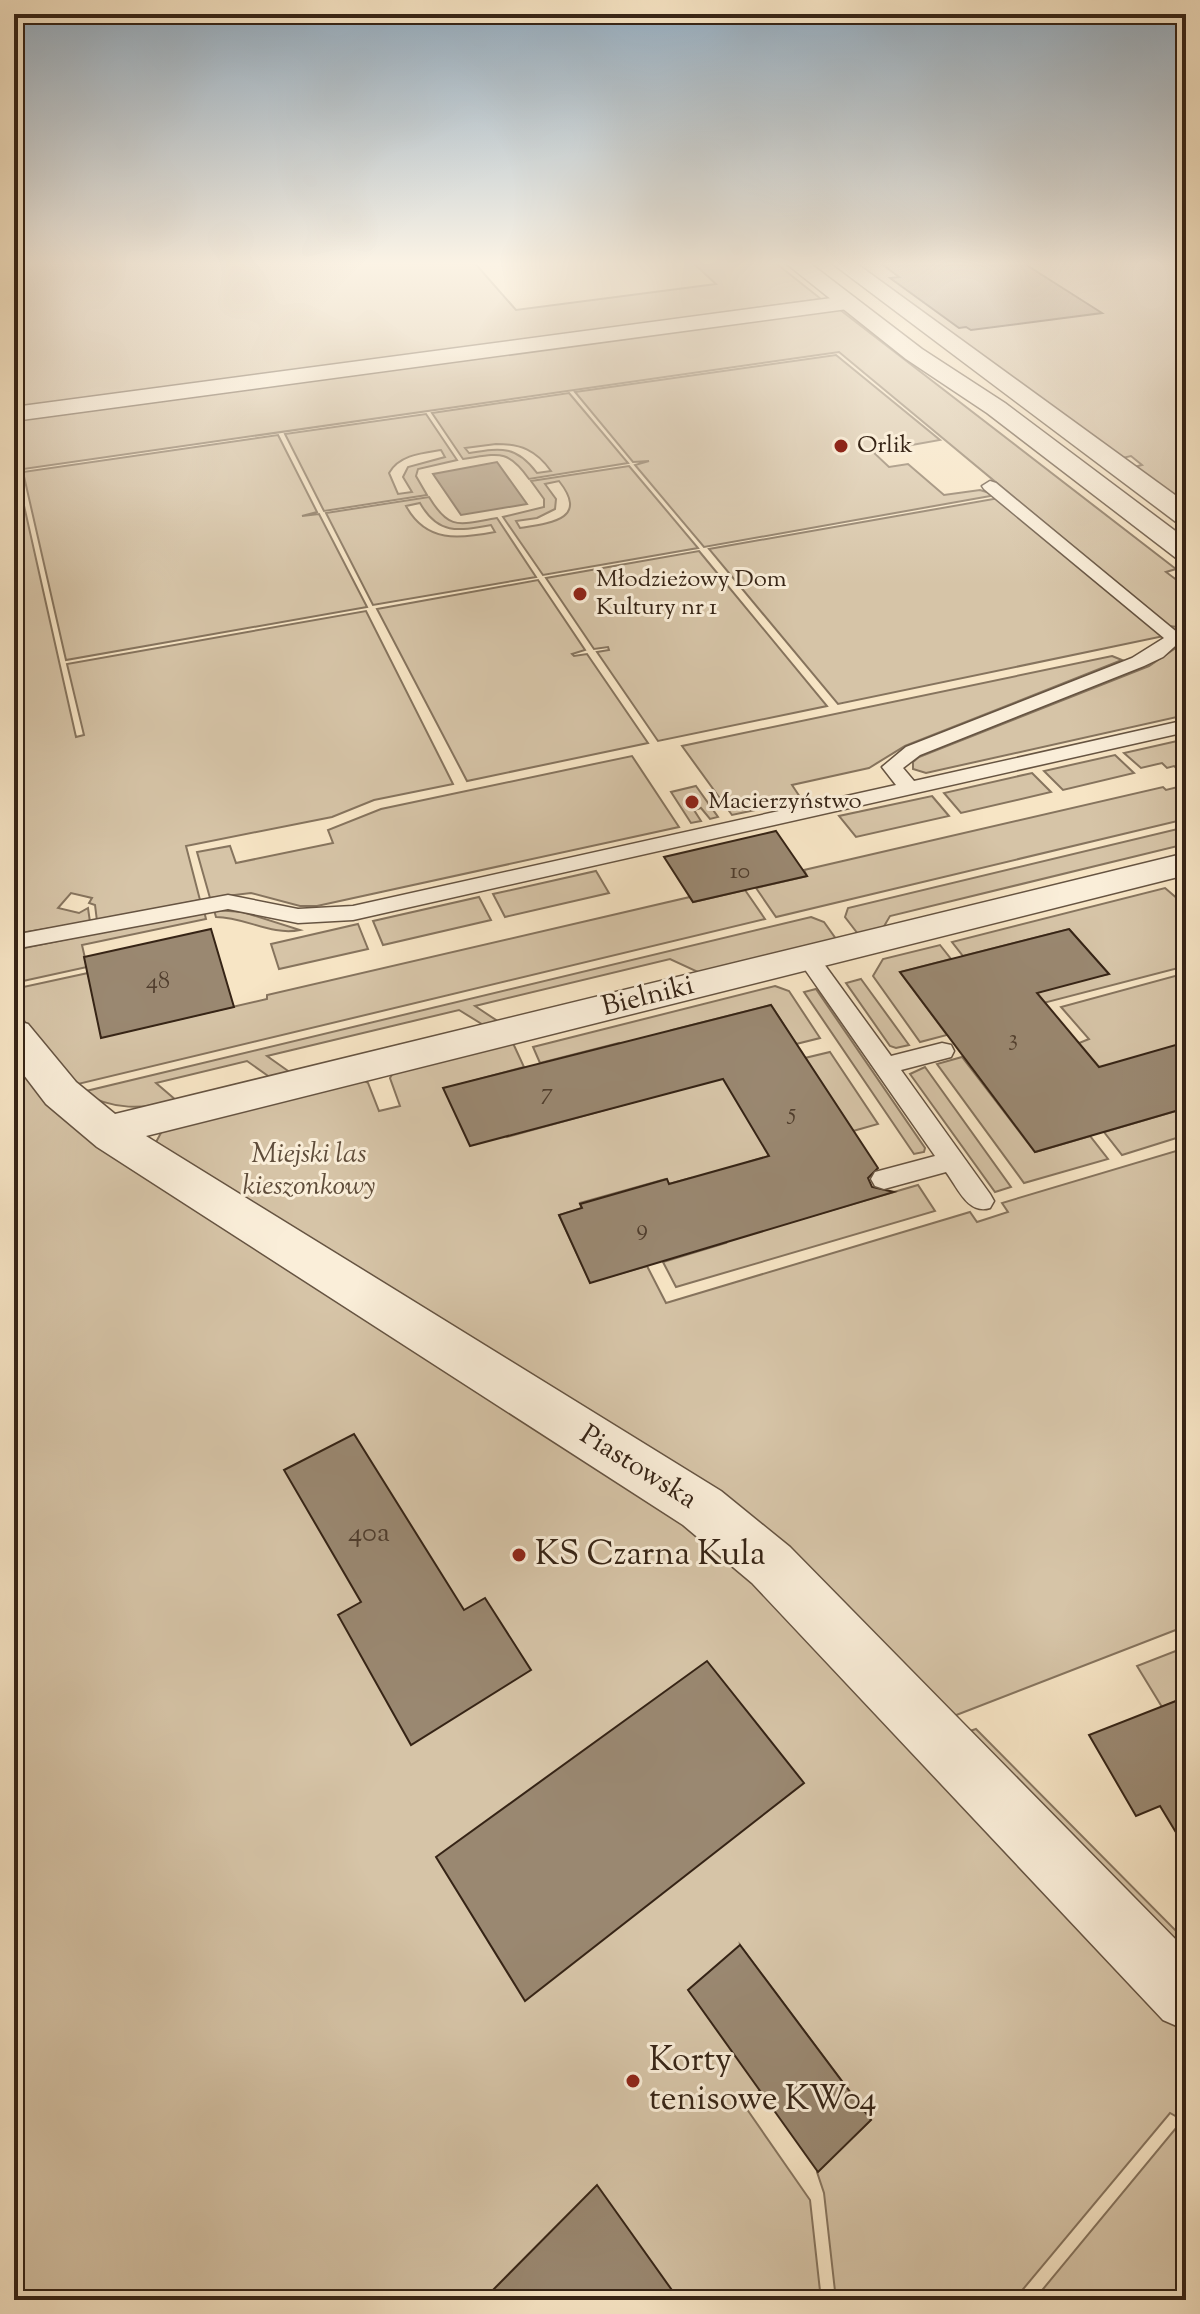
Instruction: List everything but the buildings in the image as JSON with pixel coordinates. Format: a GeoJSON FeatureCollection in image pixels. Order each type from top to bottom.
{"type":"FeatureCollection","features":[{"type":"Feature","properties":{"kind":"street"},"geometry":{"type":"LineString","coordinates":[[14,414],[378,369]]}},
{"type":"Feature","properties":{"kind":"street"},"geometry":{"type":"LineString","coordinates":[[937,369],[996,408],[1186,552]]}},
{"type":"Feature","properties":{"kind":"street"},"geometry":{"type":"LineString","coordinates":[[985,369],[1186,516]]}},
{"type":"Feature","properties":{"kind":"street"},"geometry":{"type":"LineString","coordinates":[[1148,523],[1186,516]]}},
{"type":"Feature","properties":{"kind":"street","name":"Bielniki"},"geometry":{"type":"LineString","coordinates":[[112,1136],[146,1120],[1186,864]]}},
{"type":"Feature","properties":{"kind":"street","name":"Piastowska"},"geometry":{"type":"LineString","coordinates":[[14,1034],[61,1093],[112,1136],[702,1508],[737,1534],[771,1565],[1186,1997]]}},
{"type":"Feature","properties":{"kind":"lane"},"geometry":{"type":"LineString","coordinates":[[909,788],[892,767],[913,751],[1138,662],[1157,653],[1175,638],[990,486]]}},
{"type":"Feature","properties":{"kind":"lane"},"geometry":{"type":"LineString","coordinates":[[14,942],[228,902],[251,904],[292,916],[318,918],[353,913],[1186,726]]}},
{"type":"Feature","properties":{"kind":"lane"},"geometry":{"type":"LineString","coordinates":[[808,958],[981,1201]]}},
{"type":"Feature","properties":{"kind":"lane"},"geometry":{"type":"LineString","coordinates":[[884,1066],[942,1051]]}},
{"type":"Feature","properties":{"kind":"lane"},"geometry":{"type":"LineString","coordinates":[[884,1179],[954,1160]]}},
{"type":"Feature","properties":{"kind":"green space"},"geometry":{"type":"Polygon","coordinates":[[[14,369],[312,369],[14,410],[14,369]]]}},
{"type":"Feature","properties":{"kind":"green space"},"geometry":{"type":"Polygon","coordinates":[[[389,369],[721,369],[16,470],[76,737],[84,735],[67,664],[366,611],[453,784],[374,800],[332,817],[186,846],[200,900],[97,921],[95,905],[89,903],[92,898],[71,893],[58,908],[79,913],[88,908],[90,922],[14,934],[14,419],[389,369]]]}},
{"type":"Feature","properties":{"kind":"green space"},"geometry":{"type":"Polygon","coordinates":[[[737,369],[853,369],[940,440],[873,452],[889,467],[908,464],[944,495],[980,490],[996,495],[704,547],[635,465],[649,461],[633,462],[575,392],[737,369]]]}},
{"type":"Feature","properties":{"kind":"green space"},"geometry":{"type":"Polygon","coordinates":[[[859,369],[917,369],[1176,569],[1166,572],[1186,587],[1186,628],[1169,626],[859,369]]]}},
{"type":"Feature","properties":{"kind":"green space"},"geometry":{"type":"Polygon","coordinates":[[[998,369],[1186,369],[1186,504],[1130,468],[1142,465],[1131,456],[1118,459],[998,369]]]}},
{"type":"Feature","properties":{"kind":"green space"},"geometry":{"type":"Polygon","coordinates":[[[569,393],[628,463],[529,479],[508,458],[493,455],[463,459],[432,413],[569,393]],[[505,444],[465,448],[469,453],[499,450],[515,453],[537,473],[551,471],[534,453],[505,444]]]}},
{"type":"Feature","properties":{"kind":"green space"},"geometry":{"type":"Polygon","coordinates":[[[426,414],[457,460],[418,469],[416,476],[427,495],[324,511],[285,434],[426,414]],[[441,450],[399,462],[389,473],[398,494],[412,492],[403,477],[408,467],[445,457],[441,450]]]}},
{"type":"Feature","properties":{"kind":"green space"},"geometry":{"type":"Polygon","coordinates":[[[278,435],[317,512],[302,516],[319,514],[367,607],[66,660],[23,472],[278,435]]]}},
{"type":"Feature","properties":{"kind":"green space"},"geometry":{"type":"Polygon","coordinates":[[[629,466],[698,548],[543,575],[503,517],[544,507],[544,499],[531,481],[629,466]],[[559,481],[545,484],[556,499],[555,509],[537,518],[516,521],[520,528],[563,517],[570,504],[559,481]]]}},
{"type":"Feature","properties":{"kind":"green space"},"geometry":{"type":"Polygon","coordinates":[[[429,497],[450,521],[465,523],[497,518],[536,577],[373,605],[326,513],[429,497]],[[420,503],[406,506],[423,527],[444,536],[495,532],[491,525],[469,529],[442,526],[420,503]]]}},
{"type":"Feature","properties":{"kind":"green space"},"geometry":{"type":"Polygon","coordinates":[[[999,498],[1164,636],[838,704],[709,549],[999,498]]]}},
{"type":"Feature","properties":{"kind":"green space"},"geometry":{"type":"Polygon","coordinates":[[[699,551],[827,706],[658,741],[597,652],[609,650],[608,647],[594,649],[546,578],[699,551]]]}},
{"type":"Feature","properties":{"kind":"green space"},"geometry":{"type":"Polygon","coordinates":[[[538,580],[585,650],[572,654],[587,654],[648,743],[467,781],[377,609],[538,580]]]}},
{"type":"Feature","properties":{"kind":"green space"},"geometry":{"type":"Polygon","coordinates":[[[1186,641],[1186,715],[926,773],[913,769],[913,762],[919,757],[1149,666],[1186,641]]]}},
{"type":"Feature","properties":{"kind":"green space"},"geometry":{"type":"Polygon","coordinates":[[[1112,656],[1122,660],[905,746],[869,768],[792,785],[802,800],[732,815],[682,746],[1112,656]]]}},
{"type":"Feature","properties":{"kind":"green space"},"geometry":{"type":"Polygon","coordinates":[[[1186,739],[1186,777],[1174,766],[1167,768],[1162,763],[1141,768],[1124,753],[1186,739]]]}},
{"type":"Feature","properties":{"kind":"green space"},"geometry":{"type":"Polygon","coordinates":[[[1115,755],[1134,773],[1063,790],[1044,771],[1115,755]]]}},
{"type":"Feature","properties":{"kind":"green space"},"geometry":{"type":"Polygon","coordinates":[[[632,756],[679,827],[317,906],[300,906],[251,893],[210,898],[197,852],[230,846],[236,863],[333,843],[328,830],[381,809],[632,756]]]}},
{"type":"Feature","properties":{"kind":"green space"},"geometry":{"type":"Polygon","coordinates":[[[1032,773],[1051,792],[961,813],[944,793],[1032,773]]]}},
{"type":"Feature","properties":{"kind":"green space"},"geometry":{"type":"Polygon","coordinates":[[[1186,785],[1186,819],[776,917],[756,888],[807,876],[804,870],[1163,787],[1166,790],[1186,785]]]}},
{"type":"Feature","properties":{"kind":"green space"},"geometry":{"type":"Polygon","coordinates":[[[696,786],[718,817],[710,819],[701,808],[694,810],[701,821],[691,823],[671,792],[696,786]]]}},
{"type":"Feature","properties":{"kind":"green space"},"geometry":{"type":"Polygon","coordinates":[[[932,796],[949,816],[856,837],[839,816],[932,796]]]}},
{"type":"Feature","properties":{"kind":"green space"},"geometry":{"type":"Polygon","coordinates":[[[1186,827],[1186,844],[890,916],[883,928],[858,934],[845,917],[848,908],[1186,827]]]}},
{"type":"Feature","properties":{"kind":"green space"},"geometry":{"type":"Polygon","coordinates":[[[596,871],[609,893],[505,917],[493,894],[596,871]]]}},
{"type":"Feature","properties":{"kind":"green space"},"geometry":{"type":"Polygon","coordinates":[[[1165,888],[1186,906],[1186,966],[1032,1006],[1019,991],[1109,974],[1069,929],[963,956],[952,942],[1165,888]]]}},
{"type":"Feature","properties":{"kind":"green space"},"geometry":{"type":"Polygon","coordinates":[[[745,890],[765,919],[74,1085],[28,1027],[14,989],[88,973],[102,1037],[267,999],[267,995],[690,897],[693,902],[745,890]]]}},
{"type":"Feature","properties":{"kind":"green space"},"geometry":{"type":"Polygon","coordinates":[[[479,897],[491,920],[383,945],[373,921],[479,897]]]}},
{"type":"Feature","properties":{"kind":"green space"},"geometry":{"type":"Polygon","coordinates":[[[214,910],[243,912],[300,930],[268,929],[216,917],[214,910]]]}},
{"type":"Feature","properties":{"kind":"green space"},"geometry":{"type":"Polygon","coordinates":[[[204,911],[206,919],[82,945],[87,967],[14,983],[14,950],[204,911]]]}},
{"type":"Feature","properties":{"kind":"green space"},"geometry":{"type":"Polygon","coordinates":[[[811,917],[824,922],[836,939],[700,973],[670,959],[475,1006],[499,1022],[485,1026],[459,1010],[267,1056],[291,1073],[271,1078],[247,1061],[156,1083],[177,1101],[164,1104],[128,1107],[105,1103],[82,1092],[811,917]]]}},
{"type":"Feature","properties":{"kind":"green space"},"geometry":{"type":"Polygon","coordinates":[[[358,924],[368,949],[279,969],[271,944],[358,924]]]}},
{"type":"Feature","properties":{"kind":"green space"},"geometry":{"type":"Polygon","coordinates":[[[940,945],[951,959],[900,972],[947,1035],[920,1042],[873,976],[883,959],[940,945]]]}},
{"type":"Feature","properties":{"kind":"green space"},"geometry":{"type":"Polygon","coordinates":[[[1186,973],[1186,1042],[1090,1077],[1079,1043],[1089,1039],[1061,1007],[1186,973]]]}},
{"type":"Feature","properties":{"kind":"green space"},"geometry":{"type":"Polygon","coordinates":[[[861,979],[909,1045],[890,1046],[846,983],[861,979]]]}},
{"type":"Feature","properties":{"kind":"green space","name":"Miejski las kieszonkowy"},"geometry":{"type":"Polygon","coordinates":[[[775,986],[789,991],[820,1038],[796,1044],[771,1005],[672,1030],[726,1078],[772,1155],[748,1162],[784,1224],[918,1185],[935,1211],[676,1287],[663,1262],[726,1243],[691,1178],[669,1184],[666,1179],[580,1203],[582,1208],[559,1215],[590,1282],[647,1266],[666,1303],[970,1212],[977,1222],[1008,1212],[1002,1203],[1186,1148],[1186,1626],[946,1719],[783,1552],[155,1144],[162,1131],[361,1079],[368,1083],[379,1111],[400,1106],[390,1078],[394,1071],[512,1041],[524,1067],[446,1088],[507,1137],[648,1098],[619,1043],[540,1063],[533,1047],[775,986]]]}},
{"type":"Feature","properties":{"kind":"green space"},"geometry":{"type":"Polygon","coordinates":[[[816,989],[925,1148],[924,1152],[914,1154],[804,992],[816,989]]]}},
{"type":"Feature","properties":{"kind":"green space"},"geometry":{"type":"Polygon","coordinates":[[[830,1052],[878,1124],[853,1131],[805,1058],[830,1052]]]}},
{"type":"Feature","properties":{"kind":"green space"},"geometry":{"type":"Polygon","coordinates":[[[962,1057],[1035,1152],[1090,1136],[1108,1159],[1024,1183],[937,1064],[962,1057]]]}},
{"type":"Feature","properties":{"kind":"green space"},"geometry":{"type":"Polygon","coordinates":[[[14,1058],[724,1545],[1186,2028],[1186,2122],[1170,2113],[1014,2300],[836,2300],[824,2193],[817,2172],[871,2120],[740,1945],[760,2090],[744,2105],[810,2200],[821,2300],[14,2300],[14,1058]]]}},
{"type":"Feature","properties":{"kind":"green space"},"geometry":{"type":"Polygon","coordinates":[[[925,1067],[1011,1187],[995,1192],[910,1074],[925,1067]]]}},
{"type":"Feature","properties":{"kind":"green space"},"geometry":{"type":"Polygon","coordinates":[[[1186,1108],[1186,1135],[1122,1155],[1104,1132],[1186,1108]]]}},
{"type":"Feature","properties":{"kind":"green space"},"geometry":{"type":"Polygon","coordinates":[[[1186,1647],[1186,1697],[1162,1707],[1137,1666],[1186,1647]]]}},
{"type":"Feature","properties":{"kind":"green space"},"geometry":{"type":"Polygon","coordinates":[[[976,1729],[1179,1934],[1186,1932],[1186,1965],[961,1734],[976,1729]]]}},
{"type":"Feature","properties":{"kind":"green space"},"geometry":{"type":"Polygon","coordinates":[[[1176,2128],[1186,2134],[1186,2300],[1034,2300],[1176,2128]]]}},
{"type":"Feature","properties":{"kind":"shaded area"},"geometry":{"type":"Polygon","coordinates":[[[497,462],[527,504],[461,515],[433,474],[497,462]]]}},
{"type":"Feature","properties":{"kind":"place","name":"Orlik"},"geometry":{"type":"Point","coordinates":[841,446]}},
{"type":"Feature","properties":{"kind":"place","name":"Młodzieżowy Dom Kultury nr 1"},"geometry":{"type":"Point","coordinates":[580,594]}},
{"type":"Feature","properties":{"kind":"place","name":"Macierzyństwo"},"geometry":{"type":"Point","coordinates":[692,802]}},
{"type":"Feature","properties":{"kind":"place","name":"KS Czarna Kula"},"geometry":{"type":"Point","coordinates":[519,1555]}},
{"type":"Feature","properties":{"kind":"place","name":"Korty tenisowe KW04"},"geometry":{"type":"Point","coordinates":[633,2081]}}]}
